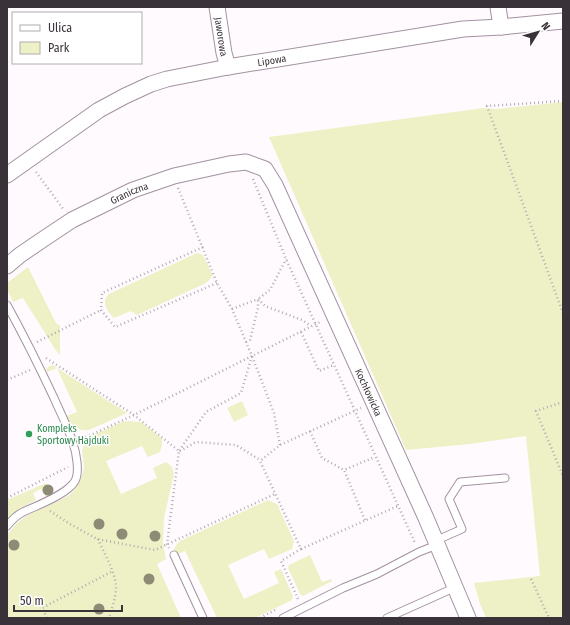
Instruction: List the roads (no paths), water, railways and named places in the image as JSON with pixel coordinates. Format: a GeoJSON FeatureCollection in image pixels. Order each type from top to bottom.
{"type":"FeatureCollection","features":[{"type":"Feature","properties":{"kind":"street","name":"Jaworowa"},"geometry":{"type":"LineString","coordinates":[[217,7],[224,53],[228,67]]}},
{"type":"Feature","properties":{"kind":"street"},"geometry":{"type":"LineString","coordinates":[[498,7],[501,27]]}},
{"type":"Feature","properties":{"kind":"street","name":"Lipowa"},"geometry":{"type":"LineString","coordinates":[[7,175],[99,110],[151,84],[167,79],[228,67],[463,29],[563,21]]}},
{"type":"Feature","properties":{"kind":"street","name":"Graniczna"},"geometry":{"type":"LineString","coordinates":[[7,266],[20,255],[72,220],[133,190],[174,176],[229,164],[246,162],[265,169]]}},
{"type":"Feature","properties":{"kind":"street","name":"Kochłowicka"},"geometry":{"type":"LineString","coordinates":[[265,169],[275,185],[456,587],[468,618]]}},
{"type":"Feature","properties":{"kind":"lane"},"geometry":{"type":"LineString","coordinates":[[7,306],[29,346],[59,410],[73,443],[77,462],[75,482],[68,489],[40,505],[22,513],[7,526]]}},
{"type":"Feature","properties":{"kind":"lane"},"geometry":{"type":"LineString","coordinates":[[283,618],[343,588],[377,574],[462,529],[449,499],[460,482],[505,478]]}},
{"type":"Feature","properties":{"kind":"lane"},"geometry":{"type":"LineString","coordinates":[[174,556],[203,618]]}},
{"type":"Feature","properties":{"kind":"lane"},"geometry":{"type":"LineString","coordinates":[[387,618],[456,587]]}},
{"type":"Feature","properties":{"kind":"place","name":"Kompleks Sportowy Hajduki"},"geometry":{"type":"Point","coordinates":[29,434]}}]}
